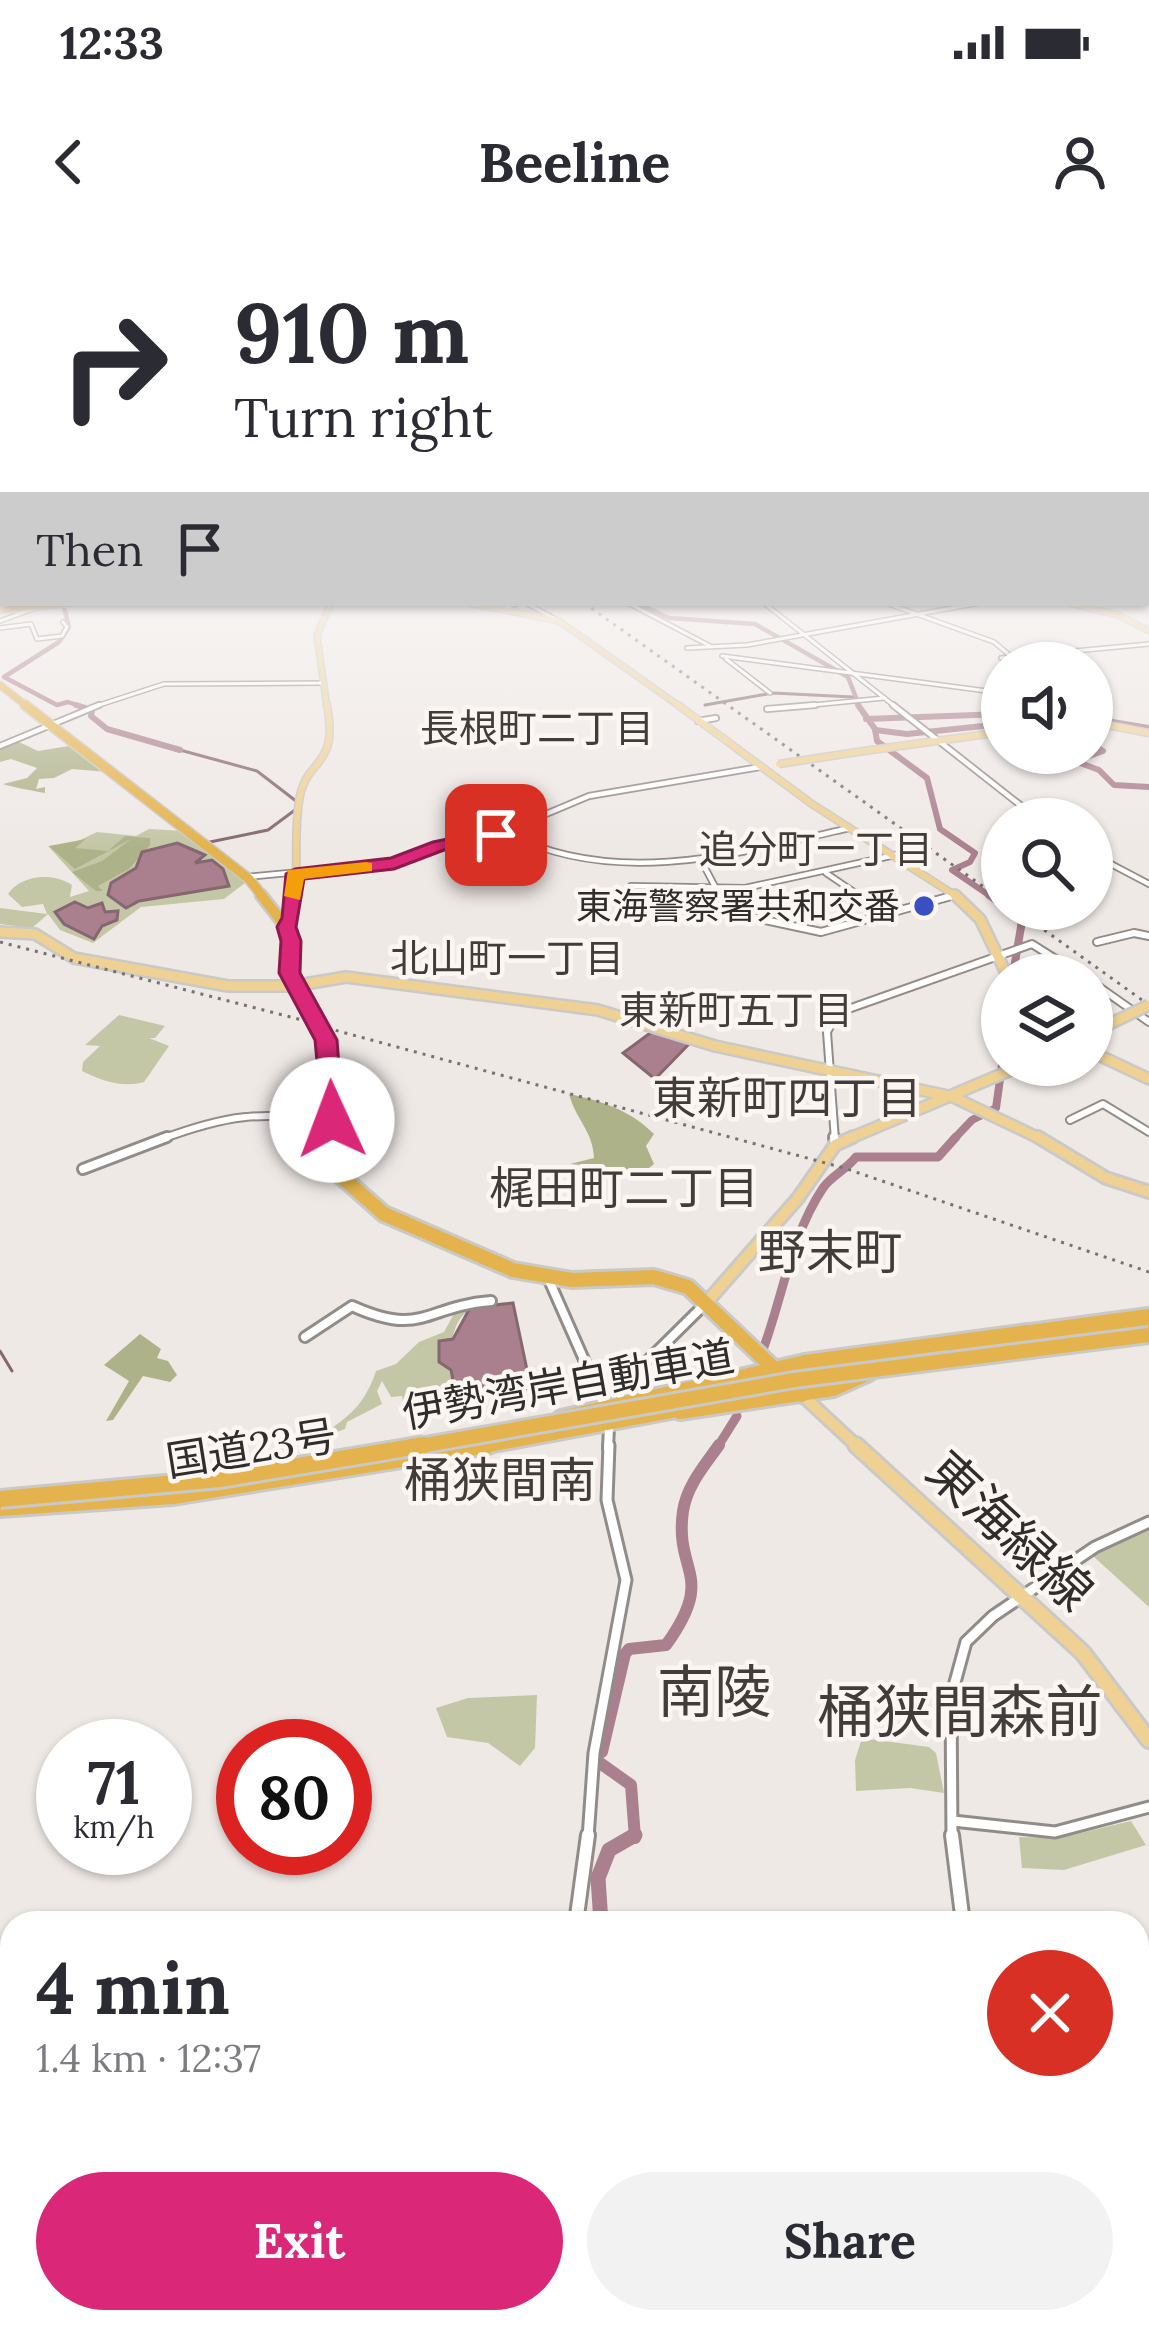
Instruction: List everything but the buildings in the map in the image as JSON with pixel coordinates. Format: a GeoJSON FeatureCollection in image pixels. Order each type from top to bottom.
{"type":"FeatureCollection","features":[{"type":"Feature","properties":{"kind":"highway"},"geometry":{"type":"LineString","coordinates":[[0,685],[246,877],[286,927],[291,941],[291,979],[326,1040],[338,1170],[362,1199],[493,1263],[548,1278],[654,1277],[688,1287],[767,1375],[863,1391]]}},
{"type":"Feature","properties":{"kind":"highway","name":"国道23号"},"geometry":{"type":"LineString","coordinates":[[0,1503],[32,1494],[92,1494],[223,1481],[767,1375],[1028,1332],[1149,1329]]}},
{"type":"Feature","properties":{"kind":"highway","name":"国道23号"},"geometry":{"type":"LineString","coordinates":[[0,1503],[38,1514],[61,1506],[228,1490],[687,1408],[1011,1343],[1149,1329]]}},
{"type":"Feature","properties":{"kind":"highway","name":"伊勢湾岸自動車道"},"geometry":{"type":"LineString","coordinates":[[0,1503],[214,1492],[1149,1329]]}},
{"type":"Feature","properties":{"kind":"highway","name":"国道23号"},"geometry":{"type":"LineString","coordinates":[[804,1383],[1028,1332]]}},
{"type":"Feature","properties":{"kind":"highway"},"geometry":{"type":"LineString","coordinates":[[833,1389],[883,1367]]}},
{"type":"Feature","properties":{"kind":"highway"},"geometry":{"type":"LineString","coordinates":[[651,1414],[804,1383]]}},
{"type":"Feature","properties":{"kind":"main road"},"geometry":{"type":"LineString","coordinates":[[286,927],[292,918],[302,786],[329,749],[317,654]]}},
{"type":"Feature","properties":{"kind":"main road"},"geometry":{"type":"LineString","coordinates":[[609,654],[760,767],[956,895],[978,915],[997,953]]}},
{"type":"Feature","properties":{"kind":"main road"},"geometry":{"type":"LineString","coordinates":[[1113,724],[1149,734]]}},
{"type":"Feature","properties":{"kind":"main road"},"geometry":{"type":"LineString","coordinates":[[760,767],[981,735]]}},
{"type":"Feature","properties":{"kind":"main road"},"geometry":{"type":"LineString","coordinates":[[0,932],[35,934],[74,958],[228,986],[291,979],[392,981],[586,1008],[715,1046],[953,1096],[1106,1178],[1149,1192]]}},
{"type":"Feature","properties":{"kind":"main road"},"geometry":{"type":"LineString","coordinates":[[1113,1023],[1149,1005]]}},
{"type":"Feature","properties":{"kind":"main road"},"geometry":{"type":"LineString","coordinates":[[1113,1062],[1149,1079]]}},
{"type":"Feature","properties":{"kind":"main road"},"geometry":{"type":"LineString","coordinates":[[706,1302],[798,1198],[835,1145],[981,1084]]}},
{"type":"Feature","properties":{"kind":"main road","name":"東海緑線"},"geometry":{"type":"LineString","coordinates":[[804,1383],[1094,1665],[1149,1740]]}},
{"type":"Feature","properties":{"kind":"street"},"geometry":{"type":"LineString","coordinates":[[719,654],[789,706]]}},
{"type":"Feature","properties":{"kind":"street"},"geometry":{"type":"LineString","coordinates":[[830,654],[1011,798]]}},
{"type":"Feature","properties":{"kind":"street"},"geometry":{"type":"LineString","coordinates":[[722,656],[981,690]]}},
{"type":"Feature","properties":{"kind":"street"},"geometry":{"type":"LineString","coordinates":[[0,746],[88,709],[184,681],[324,683]]}},
{"type":"Feature","properties":{"kind":"street"},"geometry":{"type":"LineString","coordinates":[[767,709],[885,698]]}},
{"type":"Feature","properties":{"kind":"street"},"geometry":{"type":"LineString","coordinates":[[698,721],[716,718]]}},
{"type":"Feature","properties":{"kind":"street"},"geometry":{"type":"LineString","coordinates":[[246,877],[394,863],[440,845],[504,831],[589,796],[760,767]]}},
{"type":"Feature","properties":{"kind":"street"},"geometry":{"type":"LineString","coordinates":[[504,831],[539,850],[599,860],[701,860],[849,828]]}},
{"type":"Feature","properties":{"kind":"street"},"geometry":{"type":"LineString","coordinates":[[631,886],[680,894],[749,892],[927,848]]}},
{"type":"Feature","properties":{"kind":"street"},"geometry":{"type":"LineString","coordinates":[[701,860],[728,912],[817,932],[956,895]]}},
{"type":"Feature","properties":{"kind":"street"},"geometry":{"type":"LineString","coordinates":[[1113,865],[1149,884]]}},
{"type":"Feature","properties":{"kind":"street"},"geometry":{"type":"LineString","coordinates":[[826,873],[887,914]]}},
{"type":"Feature","properties":{"kind":"street"},"geometry":{"type":"LineString","coordinates":[[1097,942],[1134,933],[1149,936]]}},
{"type":"Feature","properties":{"kind":"street"},"geometry":{"type":"LineString","coordinates":[[835,1145],[827,1031],[837,1013],[997,953],[1032,944],[1048,954]]}},
{"type":"Feature","properties":{"kind":"street"},"geometry":{"type":"LineString","coordinates":[[1113,997],[1149,1022]]}},
{"type":"Feature","properties":{"kind":"street"},"geometry":{"type":"LineString","coordinates":[[1070,1120],[1103,1104],[1149,1132]]}},
{"type":"Feature","properties":{"kind":"street"},"geometry":{"type":"LineString","coordinates":[[83,1169],[221,1117],[264,1114],[332,1120]]}},
{"type":"Feature","properties":{"kind":"street"},"geometry":{"type":"LineString","coordinates":[[548,1278],[604,1405]]}},
{"type":"Feature","properties":{"kind":"street"},"geometry":{"type":"LineString","coordinates":[[305,1337],[352,1306],[382,1321],[414,1325],[430,1322],[460,1303],[491,1301]]}},
{"type":"Feature","properties":{"kind":"street"},"geometry":{"type":"LineString","coordinates":[[620,1394],[620,1388],[706,1302]]}},
{"type":"Feature","properties":{"kind":"street"},"geometry":{"type":"LineString","coordinates":[[577,1911],[594,1754],[626,1580],[607,1500],[609,1427]]}},
{"type":"Feature","properties":{"kind":"street"},"geometry":{"type":"LineString","coordinates":[[962,1911],[952,1821],[953,1670],[975,1632],[1105,1540],[1149,1522]]}},
{"type":"Feature","properties":{"kind":"street"},"geometry":{"type":"LineString","coordinates":[[952,1821],[1055,1832],[1149,1807]]}},
{"type":"Feature","properties":{"kind":"green space"},"geometry":{"type":"Polygon","coordinates":[[[17,741],[38,751],[75,745],[108,772],[72,769],[39,779],[36,789],[45,787],[45,793],[3,784],[27,778],[37,768],[11,759],[0,762],[0,748],[17,741]]]}},
{"type":"Feature","properties":{"kind":"green space"},"geometry":{"type":"Polygon","coordinates":[[[149,829],[184,831],[245,883],[224,899],[141,907],[93,943],[60,930],[48,914],[32,928],[0,924],[0,908],[47,914],[43,904],[22,907],[8,894],[29,879],[64,881],[72,885],[70,897],[89,891],[48,846],[72,844],[97,832],[136,836],[149,829]]]}},
{"type":"Feature","properties":{"kind":"green space"},"geometry":{"type":"Polygon","coordinates":[[[125,836],[150,838],[150,845],[129,869],[98,886],[103,891],[96,891],[72,872],[102,861],[131,839],[75,869],[49,846],[86,839],[75,848],[108,851],[125,836]]]}},
{"type":"Feature","properties":{"kind":"green space"},"geometry":{"type":"Polygon","coordinates":[[[119,1015],[165,1026],[149,1038],[169,1046],[144,1082],[112,1083],[82,1071],[83,1062],[100,1046],[85,1045],[119,1015]]]}},
{"type":"Feature","properties":{"kind":"green space"},"geometry":{"type":"Polygon","coordinates":[[[569,1094],[615,1108],[645,1126],[654,1134],[646,1146],[654,1164],[635,1179],[618,1168],[570,1164],[594,1158],[591,1140],[569,1094]]]}},
{"type":"Feature","properties":{"kind":"green space"},"geometry":{"type":"Polygon","coordinates":[[[506,1302],[473,1308],[462,1317],[453,1335],[451,1367],[454,1386],[514,1388],[450,1391],[418,1402],[414,1398],[404,1409],[402,1396],[391,1397],[382,1381],[377,1391],[382,1404],[347,1422],[345,1429],[315,1440],[359,1404],[376,1371],[396,1364],[419,1342],[444,1332],[457,1308],[506,1302]]]}},
{"type":"Feature","properties":{"kind":"green space"},"geometry":{"type":"Polygon","coordinates":[[[140,1334],[161,1349],[157,1358],[168,1361],[177,1375],[170,1382],[143,1376],[113,1420],[106,1421],[129,1381],[104,1365],[140,1334]]]}},
{"type":"Feature","properties":{"kind":"green space"},"geometry":{"type":"Polygon","coordinates":[[[1149,1527],[1149,1607],[1093,1556],[1149,1527]]]}},
{"type":"Feature","properties":{"kind":"green space"},"geometry":{"type":"Polygon","coordinates":[[[537,1695],[535,1748],[520,1766],[488,1743],[447,1737],[436,1708],[468,1698],[537,1695]]]}},
{"type":"Feature","properties":{"kind":"green space"},"geometry":{"type":"Polygon","coordinates":[[[862,1738],[929,1747],[936,1753],[944,1793],[910,1788],[856,1791],[855,1760],[862,1738]]]}},
{"type":"Feature","properties":{"kind":"green space"},"geometry":{"type":"Polygon","coordinates":[[[1131,1821],[1146,1845],[1064,1870],[1022,1868],[1019,1837],[1059,1838],[1131,1821]]]}},
{"type":"Feature","properties":{"kind":"shaded area"},"geometry":{"type":"Polygon","coordinates":[[[177,843],[205,855],[195,863],[212,860],[223,869],[229,886],[139,901],[126,908],[108,895],[111,883],[136,868],[142,852],[177,843]]]}},
{"type":"Feature","properties":{"kind":"shaded area"},"geometry":{"type":"Polygon","coordinates":[[[75,902],[88,908],[102,903],[105,912],[118,911],[117,920],[102,926],[94,939],[64,924],[55,912],[75,902]]]}},
{"type":"Feature","properties":{"kind":"shaded area"},"geometry":{"type":"Polygon","coordinates":[[[653,1031],[690,1043],[655,1079],[623,1053],[653,1031]]]}},
{"type":"Feature","properties":{"kind":"shaded area"},"geometry":{"type":"Polygon","coordinates":[[[513,1303],[531,1389],[454,1386],[451,1370],[439,1362],[439,1341],[453,1339],[470,1308],[513,1303]]]}},
{"type":"Feature","properties":{"kind":"waterway"},"geometry":{"type":"LineString","coordinates":[[41,654],[4,677],[57,705],[68,702],[80,706]]}},
{"type":"Feature","properties":{"kind":"waterway"},"geometry":{"type":"LineString","coordinates":[[807,654],[848,677],[860,708]]}},
{"type":"Feature","properties":{"kind":"waterway"},"geometry":{"type":"LineString","coordinates":[[705,705],[773,693],[853,697]]}},
{"type":"Feature","properties":{"kind":"waterway"},"geometry":{"type":"LineString","coordinates":[[76,705],[80,706]]}},
{"type":"Feature","properties":{"kind":"waterway"},"geometry":{"type":"LineString","coordinates":[[80,706],[92,710],[91,716],[107,729],[180,750]]}},
{"type":"Feature","properties":{"kind":"waterway"},"geometry":{"type":"LineString","coordinates":[[80,706],[85,708]]}},
{"type":"Feature","properties":{"kind":"waterway"},"geometry":{"type":"LineString","coordinates":[[860,708],[868,719]]}},
{"type":"Feature","properties":{"kind":"waterway"},"geometry":{"type":"LineString","coordinates":[[868,719],[981,715]]}},
{"type":"Feature","properties":{"kind":"waterway"},"geometry":{"type":"LineString","coordinates":[[868,719],[875,730]]}},
{"type":"Feature","properties":{"kind":"waterway"},"geometry":{"type":"LineString","coordinates":[[1113,722],[1149,728]]}},
{"type":"Feature","properties":{"kind":"waterway"},"geometry":{"type":"LineString","coordinates":[[875,730],[907,734],[981,726]]}},
{"type":"Feature","properties":{"kind":"waterway"},"geometry":{"type":"LineString","coordinates":[[875,730],[877,741],[927,778],[940,829],[975,853],[970,862],[952,870],[981,890]]}},
{"type":"Feature","properties":{"kind":"waterway"},"geometry":{"type":"LineString","coordinates":[[180,750],[257,771],[296,801]]}},
{"type":"Feature","properties":{"kind":"waterway"},"geometry":{"type":"LineString","coordinates":[[1103,774],[1114,785],[1149,787]]}},
{"type":"Feature","properties":{"kind":"waterway"},"geometry":{"type":"LineString","coordinates":[[210,842],[268,830],[295,810]]}},
{"type":"Feature","properties":{"kind":"waterway"},"geometry":{"type":"LineString","coordinates":[[1016,954],[1020,930]]}},
{"type":"Feature","properties":{"kind":"waterway"},"geometry":{"type":"LineString","coordinates":[[953,1140],[972,1120],[996,1108],[999,1086]]}},
{"type":"Feature","properties":{"kind":"waterway"},"geometry":{"type":"LineString","coordinates":[[761,1355],[794,1248],[826,1184],[856,1157],[938,1157],[956,1137]]}},
{"type":"Feature","properties":{"kind":"waterway"},"geometry":{"type":"LineString","coordinates":[[0,1351],[12,1371]]}},
{"type":"Feature","properties":{"kind":"waterway"},"geometry":{"type":"LineString","coordinates":[[718,1447],[737,1416]]}},
{"type":"Feature","properties":{"kind":"waterway"},"geometry":{"type":"LineString","coordinates":[[602,1752],[625,1654],[629,1649],[666,1645],[689,1603],[683,1511],[692,1484],[718,1447]]}},
{"type":"Feature","properties":{"kind":"waterway"},"geometry":{"type":"LineString","coordinates":[[600,1763],[631,1785],[635,1835]]}},
{"type":"Feature","properties":{"kind":"waterway"},"geometry":{"type":"LineString","coordinates":[[600,1911],[598,1878],[609,1850],[635,1835]]}},
{"type":"Feature","properties":{"kind":"railway"},"geometry":{"type":"LineString","coordinates":[[655,654],[981,885]]}},
{"type":"Feature","properties":{"kind":"railway"},"geometry":{"type":"LineString","coordinates":[[1044,930],[1149,1005]]}},
{"type":"Feature","properties":{"kind":"railway"},"geometry":{"type":"LineString","coordinates":[[0,942],[302,1020]]}},
{"type":"Feature","properties":{"kind":"railway"},"geometry":{"type":"LineString","coordinates":[[327,1028],[844,1168],[1149,1272]]}},
{"type":"Feature","properties":{"kind":"slow traffic"},"geometry":{"type":"LineString","coordinates":[[294,896],[295,874],[366,867]]}},
{"type":"Feature","properties":{"kind":"place","name":"東海警察署共和交番"},"geometry":{"type":"Point","coordinates":[924,906]}},
{"type":"Feature","properties":{"kind":"district","name":"長根町二丁目"},"geometry":{"type":"Point","coordinates":[537,728]}},
{"type":"Feature","properties":{"kind":"district","name":"追分町一丁目"},"geometry":{"type":"Point","coordinates":[816,849]}},
{"type":"Feature","properties":{"kind":"district","name":"北山町一丁目"},"geometry":{"type":"Point","coordinates":[507,958]}},
{"type":"Feature","properties":{"kind":"district","name":"東新町五丁目"},"geometry":{"type":"Point","coordinates":[736,1010]}},
{"type":"Feature","properties":{"kind":"district","name":"東新町四丁目"},"geometry":{"type":"Point","coordinates":[787,1098]}},
{"type":"Feature","properties":{"kind":"district","name":"梶田町二丁目"},"geometry":{"type":"Point","coordinates":[624,1188]}},
{"type":"Feature","properties":{"kind":"district","name":"野末町"},"geometry":{"type":"Point","coordinates":[830,1252]}},
{"type":"Feature","properties":{"kind":"district","name":"桶狭間南"},"geometry":{"type":"Point","coordinates":[500,1480]}},
{"type":"Feature","properties":{"kind":"district","name":"南陵"},"geometry":{"type":"Point","coordinates":[714,1692]}},
{"type":"Feature","properties":{"kind":"district","name":"桶狭間森前"},"geometry":{"type":"Point","coordinates":[960,1712]}},
{"type":"Feature","properties":{"kind":"route"},"geometry":{"type":"LineString","coordinates":[[332,1120],[326,1040],[290,973],[291,941],[286,927],[292,918],[295,874],[394,863],[440,845],[496,835]]}}]}
